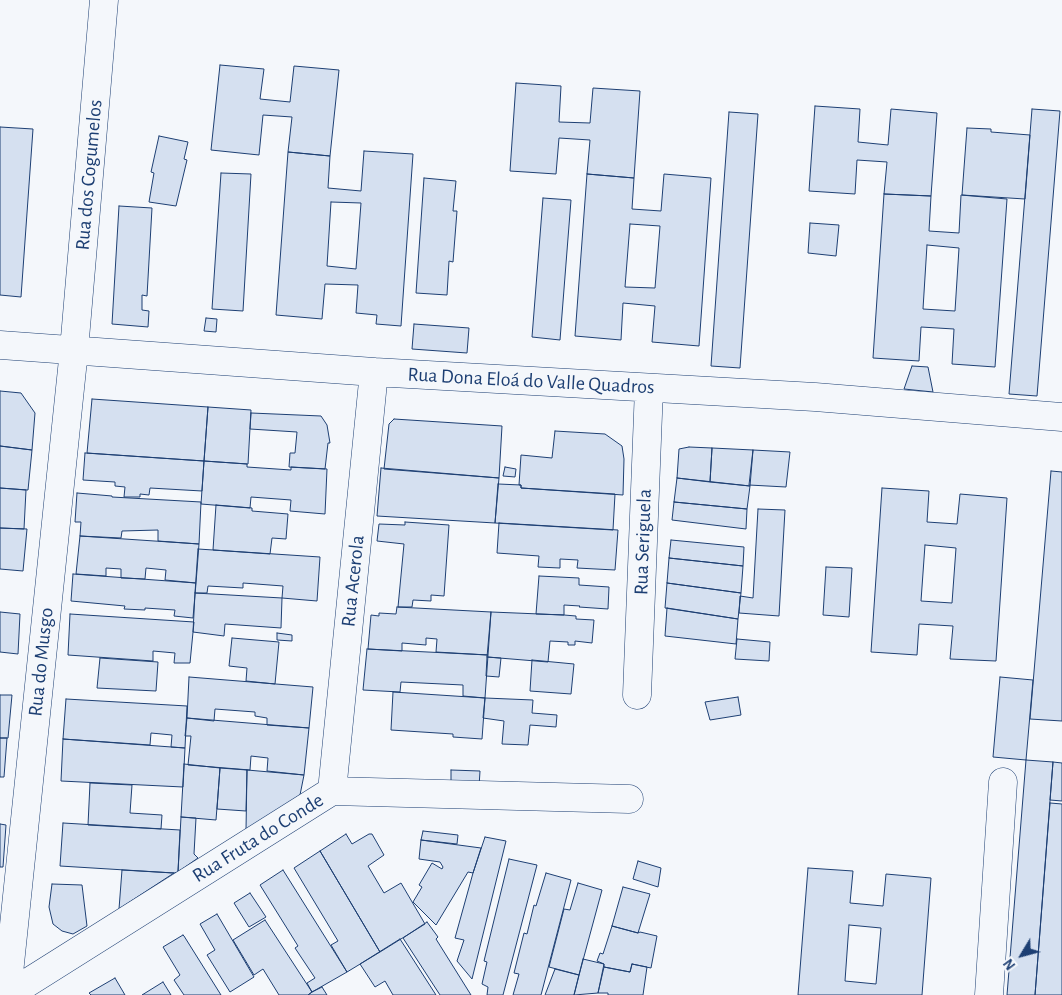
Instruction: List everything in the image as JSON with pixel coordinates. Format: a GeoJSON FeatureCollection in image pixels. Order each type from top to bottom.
{"type":"FeatureCollection","features":[{"type":"Feature","properties":{"kind":"street","name":"Rua dos Cogumelos"},"geometry":{"type":"LineString","coordinates":[[74,350],[104,0]]}},
{"type":"Feature","properties":{"kind":"street","name":"Rua Dona Eloá do Valle Quadros"},"geometry":{"type":"LineString","coordinates":[[0,345],[374,372],[815,397],[1062,417]]}},
{"type":"Feature","properties":{"kind":"street","name":"Rua do Musgo"},"geometry":{"type":"LineString","coordinates":[[5,980],[74,350]]}},
{"type":"Feature","properties":{"kind":"street","name":"Rua Acerola"},"geometry":{"type":"LineString","coordinates":[[332,790],[374,372]]}},
{"type":"Feature","properties":{"kind":"street","name":"Rua Seriguela"},"geometry":{"type":"LineString","coordinates":[[637,695],[649,388]]}},
{"type":"Feature","properties":{"kind":"street"},"geometry":{"type":"LineString","coordinates":[[989,995],[1003,782]]}},
{"type":"Feature","properties":{"kind":"street","name":"Rua Fruta do Conde"},"geometry":{"type":"LineString","coordinates":[[40,986],[332,790],[629,800]]}},
{"type":"Feature","properties":{"kind":"street"},"geometry":{"type":"LineString","coordinates":[[5,980],[40,986]]}},
{"type":"Feature","properties":{"kind":"building"},"geometry":{"type":"Polygon","coordinates":[[[220,65],[264,69],[260,99],[290,102],[294,66],[339,70],[330,156],[288,152],[292,117],[263,115],[259,155],[211,150],[220,65]]]}},
{"type":"Feature","properties":{"kind":"building"},"geometry":{"type":"Polygon","coordinates":[[[516,83],[561,86],[559,122],[590,123],[593,88],[640,91],[634,178],[587,174],[590,140],[559,138],[556,174],[510,171],[516,83]]]}},
{"type":"Feature","properties":{"kind":"building"},"geometry":{"type":"Polygon","coordinates":[[[815,106],[860,109],[858,142],[888,145],[891,109],[937,113],[931,196],[884,194],[887,162],[857,160],[855,194],[809,191],[815,106]]]}},
{"type":"Feature","properties":{"kind":"building"},"geometry":{"type":"Polygon","coordinates":[[[1032,109],[1060,111],[1037,396],[1009,394],[1032,109]]]}},
{"type":"Feature","properties":{"kind":"building"},"geometry":{"type":"Polygon","coordinates":[[[729,112],[758,114],[740,368],[711,366],[729,112]]]}},
{"type":"Feature","properties":{"kind":"building"},"geometry":{"type":"Polygon","coordinates":[[[0,127],[33,129],[21,297],[0,295],[0,127]]]}},
{"type":"Feature","properties":{"kind":"building"},"geometry":{"type":"Polygon","coordinates":[[[967,128],[991,129],[991,132],[1030,135],[1025,199],[962,195],[967,128]]]}},
{"type":"Feature","properties":{"kind":"building"},"geometry":{"type":"Polygon","coordinates":[[[159,136],[188,142],[184,159],[187,160],[176,206],[149,202],[154,173],[151,172],[159,136]]]}},
{"type":"Feature","properties":{"kind":"building"},"geometry":{"type":"Polygon","coordinates":[[[364,151],[413,154],[401,326],[376,324],[377,315],[356,313],[358,285],[325,284],[322,319],[276,315],[288,152],[330,156],[328,188],[361,191],[364,151]],[[331,202],[327,266],[356,269],[361,203],[331,202]]]}},
{"type":"Feature","properties":{"kind":"building"},"geometry":{"type":"Polygon","coordinates":[[[221,173],[251,174],[243,311],[212,309],[221,173]]]}},
{"type":"Feature","properties":{"kind":"building"},"geometry":{"type":"Polygon","coordinates":[[[587,174],[634,178],[632,209],[661,211],[664,174],[711,178],[699,346],[652,342],[655,306],[623,303],[621,340],[575,336],[587,174]],[[630,224],[625,287],[655,288],[660,226],[630,224]]]}},
{"type":"Feature","properties":{"kind":"building"},"geometry":{"type":"Polygon","coordinates":[[[424,178],[456,181],[453,211],[457,211],[453,262],[449,261],[447,295],[416,293],[424,178]]]}},
{"type":"Feature","properties":{"kind":"building"},"geometry":{"type":"Polygon","coordinates":[[[884,194],[931,196],[929,231],[959,233],[961,195],[1007,199],[995,367],[952,364],[954,329],[921,327],[919,361],[873,358],[884,194]],[[927,245],[923,309],[955,311],[959,248],[927,245]]]}},
{"type":"Feature","properties":{"kind":"building"},"geometry":{"type":"Polygon","coordinates":[[[543,198],[571,200],[560,340],[532,337],[543,198]]]}},
{"type":"Feature","properties":{"kind":"building"},"geometry":{"type":"Polygon","coordinates":[[[119,206],[152,208],[147,296],[142,295],[142,310],[149,311],[148,327],[112,324],[119,206]]]}},
{"type":"Feature","properties":{"kind":"building"},"geometry":{"type":"Polygon","coordinates":[[[810,223],[839,225],[836,256],[808,253],[810,223]]]}},
{"type":"Feature","properties":{"kind":"building"},"geometry":{"type":"Polygon","coordinates":[[[206,318],[217,319],[216,332],[204,331],[206,318]]]}},
{"type":"Feature","properties":{"kind":"building"},"geometry":{"type":"Polygon","coordinates":[[[414,324],[469,328],[467,353],[412,349],[414,324]]]}},
{"type":"Feature","properties":{"kind":"building"},"geometry":{"type":"Polygon","coordinates":[[[912,366],[928,367],[933,392],[904,389],[912,366]]]}},
{"type":"Feature","properties":{"kind":"building"},"geometry":{"type":"Polygon","coordinates":[[[0,391],[21,393],[35,413],[32,450],[0,446],[0,391]]]}},
{"type":"Feature","properties":{"kind":"building"},"geometry":{"type":"Polygon","coordinates":[[[92,399],[208,407],[204,461],[87,453],[92,399]]]}},
{"type":"Feature","properties":{"kind":"building"},"geometry":{"type":"Polygon","coordinates":[[[208,407],[251,410],[248,464],[204,461],[208,407]]]}},
{"type":"Feature","properties":{"kind":"building"},"geometry":{"type":"Polygon","coordinates":[[[251,413],[321,416],[327,425],[330,443],[328,443],[325,469],[289,467],[290,453],[295,453],[297,432],[250,429],[251,413]]]}},
{"type":"Feature","properties":{"kind":"building"},"geometry":{"type":"Polygon","coordinates":[[[394,419],[502,426],[499,478],[384,469],[389,424],[394,419]]]}},
{"type":"Feature","properties":{"kind":"building"},"geometry":{"type":"Polygon","coordinates":[[[555,431],[605,434],[622,446],[624,459],[623,495],[521,488],[521,485],[519,485],[521,455],[552,458],[555,431]]]}},
{"type":"Feature","properties":{"kind":"building"},"geometry":{"type":"Polygon","coordinates":[[[0,446],[32,450],[28,490],[0,488],[0,446]]]}},
{"type":"Feature","properties":{"kind":"building"},"geometry":{"type":"Polygon","coordinates":[[[689,447],[712,448],[710,482],[677,478],[679,449],[689,447]]]}},
{"type":"Feature","properties":{"kind":"building"},"geometry":{"type":"Polygon","coordinates":[[[712,448],[753,450],[750,486],[710,482],[712,448]]]}},
{"type":"Feature","properties":{"kind":"building"},"geometry":{"type":"Polygon","coordinates":[[[753,450],[790,452],[786,487],[749,485],[753,450]]]}},
{"type":"Feature","properties":{"kind":"building"},"geometry":{"type":"Polygon","coordinates":[[[85,453],[204,461],[202,491],[150,488],[149,495],[140,494],[140,497],[124,497],[125,487],[115,486],[115,482],[83,480],[85,453]]]}},
{"type":"Feature","properties":{"kind":"building"},"geometry":{"type":"Polygon","coordinates":[[[204,461],[247,464],[247,467],[291,470],[291,467],[327,469],[325,514],[290,511],[291,500],[251,497],[250,508],[201,504],[204,461]]]}},
{"type":"Feature","properties":{"kind":"building"},"geometry":{"type":"Polygon","coordinates":[[[505,467],[516,469],[515,477],[503,476],[505,467]]]}},
{"type":"Feature","properties":{"kind":"building"},"geometry":{"type":"Polygon","coordinates":[[[381,468],[499,478],[495,523],[377,516],[381,468]]]}},
{"type":"Feature","properties":{"kind":"building"},"geometry":{"type":"Polygon","coordinates":[[[1051,471],[1062,472],[1062,721],[1030,719],[1051,471]]]}},
{"type":"Feature","properties":{"kind":"building"},"geometry":{"type":"Polygon","coordinates":[[[677,478],[750,486],[747,509],[674,502],[677,478]]]}},
{"type":"Feature","properties":{"kind":"building"},"geometry":{"type":"Polygon","coordinates":[[[498,484],[521,485],[521,488],[615,494],[613,530],[495,523],[498,484]]]}},
{"type":"Feature","properties":{"kind":"building"},"geometry":{"type":"Polygon","coordinates":[[[0,488],[26,490],[24,529],[0,528],[0,488]]]}},
{"type":"Feature","properties":{"kind":"building"},"geometry":{"type":"Polygon","coordinates":[[[882,488],[929,491],[927,522],[957,524],[960,494],[1007,498],[996,661],[950,659],[953,626],[919,624],[917,655],[871,652],[882,488]],[[925,545],[921,601],[952,603],[956,548],[925,545]]]}},
{"type":"Feature","properties":{"kind":"building"},"geometry":{"type":"Polygon","coordinates":[[[77,493],[201,502],[199,544],[158,541],[158,530],[122,531],[121,538],[80,536],[81,522],[75,522],[77,493]]]}},
{"type":"Feature","properties":{"kind":"building"},"geometry":{"type":"Polygon","coordinates":[[[674,502],[747,509],[746,529],[672,520],[674,502]]]}},
{"type":"Feature","properties":{"kind":"building"},"geometry":{"type":"Polygon","coordinates":[[[216,505],[288,514],[286,539],[272,538],[270,554],[213,550],[216,505]]]}},
{"type":"Feature","properties":{"kind":"building"},"geometry":{"type":"Polygon","coordinates":[[[758,509],[785,510],[779,616],[739,613],[740,596],[753,598],[758,509]]]}},
{"type":"Feature","properties":{"kind":"building"},"geometry":{"type":"Polygon","coordinates":[[[405,522],[449,525],[444,596],[431,595],[431,601],[413,600],[412,607],[398,607],[404,544],[377,541],[379,524],[405,525],[405,522]]]}},
{"type":"Feature","properties":{"kind":"building"},"geometry":{"type":"Polygon","coordinates":[[[499,523],[618,530],[615,570],[577,568],[578,560],[560,559],[560,568],[538,567],[539,556],[497,553],[499,523]]]}},
{"type":"Feature","properties":{"kind":"building"},"geometry":{"type":"Polygon","coordinates":[[[0,528],[27,529],[23,571],[0,569],[0,528]]]}},
{"type":"Feature","properties":{"kind":"building"},"geometry":{"type":"Polygon","coordinates":[[[80,536],[199,544],[196,583],[165,580],[166,570],[146,568],[145,579],[121,578],[121,569],[106,568],[106,576],[76,574],[80,536]]]}},
{"type":"Feature","properties":{"kind":"building"},"geometry":{"type":"Polygon","coordinates":[[[671,540],[744,547],[743,566],[669,558],[671,540]]]}},
{"type":"Feature","properties":{"kind":"building"},"geometry":{"type":"Polygon","coordinates":[[[198,549],[320,557],[317,601],[282,598],[283,586],[243,583],[243,588],[208,586],[207,593],[195,593],[198,549]]]}},
{"type":"Feature","properties":{"kind":"building"},"geometry":{"type":"Polygon","coordinates":[[[669,558],[743,566],[741,593],[667,583],[669,558]]]}},
{"type":"Feature","properties":{"kind":"building"},"geometry":{"type":"Polygon","coordinates":[[[826,567],[852,568],[849,617],[823,615],[826,567]]]}},
{"type":"Feature","properties":{"kind":"building"},"geometry":{"type":"Polygon","coordinates":[[[73,574],[196,583],[193,618],[174,616],[175,610],[124,609],[125,606],[71,601],[73,574]]]}},
{"type":"Feature","properties":{"kind":"building"},"geometry":{"type":"Polygon","coordinates":[[[539,576],[579,578],[579,585],[609,587],[608,609],[564,605],[564,615],[536,614],[539,576]]]}},
{"type":"Feature","properties":{"kind":"building"},"geometry":{"type":"Polygon","coordinates":[[[667,583],[741,593],[738,619],[665,608],[667,583]]]}},
{"type":"Feature","properties":{"kind":"building"},"geometry":{"type":"Polygon","coordinates":[[[195,593],[282,598],[281,628],[225,624],[224,636],[193,632],[195,593]]]}},
{"type":"Feature","properties":{"kind":"building"},"geometry":{"type":"Polygon","coordinates":[[[397,607],[491,612],[488,655],[436,652],[437,639],[426,638],[426,645],[402,643],[402,651],[368,649],[371,615],[379,616],[379,613],[396,614],[397,607]]]}},
{"type":"Feature","properties":{"kind":"building"},"geometry":{"type":"Polygon","coordinates":[[[667,608],[738,619],[736,644],[665,636],[667,608]]]}},
{"type":"Feature","properties":{"kind":"building"},"geometry":{"type":"Polygon","coordinates":[[[0,612],[20,614],[18,654],[0,652],[0,612]]]}},
{"type":"Feature","properties":{"kind":"building"},"geometry":{"type":"Polygon","coordinates":[[[491,612],[564,615],[576,616],[576,619],[594,620],[592,643],[575,641],[575,645],[568,645],[568,642],[550,641],[548,662],[487,657],[491,612]]]}},
{"type":"Feature","properties":{"kind":"building"},"geometry":{"type":"Polygon","coordinates":[[[70,614],[194,622],[190,663],[174,663],[175,653],[153,651],[153,661],[68,655],[70,614]]]}},
{"type":"Feature","properties":{"kind":"building"},"geometry":{"type":"Polygon","coordinates":[[[277,633],[292,635],[292,641],[277,640],[277,633]]]}},
{"type":"Feature","properties":{"kind":"building"},"geometry":{"type":"Polygon","coordinates":[[[232,638],[279,642],[275,684],[246,681],[247,668],[229,666],[232,638]]]}},
{"type":"Feature","properties":{"kind":"building"},"geometry":{"type":"Polygon","coordinates":[[[737,639],[770,642],[769,661],[735,659],[737,639]]]}},
{"type":"Feature","properties":{"kind":"building"},"geometry":{"type":"Polygon","coordinates":[[[367,649],[488,655],[485,698],[463,696],[463,685],[401,682],[400,692],[363,690],[367,649]]]}},
{"type":"Feature","properties":{"kind":"building"},"geometry":{"type":"Polygon","coordinates":[[[487,657],[501,658],[499,677],[486,676],[487,657]]]}},
{"type":"Feature","properties":{"kind":"building"},"geometry":{"type":"Polygon","coordinates":[[[100,658],[158,662],[156,691],[97,688],[100,658]]]}},
{"type":"Feature","properties":{"kind":"building"},"geometry":{"type":"Polygon","coordinates":[[[532,660],[574,664],[571,694],[530,691],[532,660]]]}},
{"type":"Feature","properties":{"kind":"building"},"geometry":{"type":"Polygon","coordinates":[[[189,677],[313,687],[309,728],[267,725],[267,718],[255,716],[255,712],[215,709],[214,721],[187,718],[189,677]]]}},
{"type":"Feature","properties":{"kind":"building"},"geometry":{"type":"Polygon","coordinates":[[[1000,677],[1033,680],[1026,760],[993,757],[1000,677]]]}},
{"type":"Feature","properties":{"kind":"building"},"geometry":{"type":"Polygon","coordinates":[[[393,692],[485,698],[482,739],[453,737],[453,734],[391,730],[393,692]]]}},
{"type":"Feature","properties":{"kind":"building"},"geometry":{"type":"Polygon","coordinates":[[[0,695],[12,695],[8,738],[0,738],[0,695]]]}},
{"type":"Feature","properties":{"kind":"building"},"geometry":{"type":"Polygon","coordinates":[[[738,697],[741,715],[710,720],[705,702],[738,697]]]}},
{"type":"Feature","properties":{"kind":"building"},"geometry":{"type":"Polygon","coordinates":[[[485,698],[533,700],[532,713],[557,715],[556,727],[530,725],[528,745],[502,744],[504,721],[483,718],[485,698]]]}},
{"type":"Feature","properties":{"kind":"building"},"geometry":{"type":"Polygon","coordinates":[[[66,699],[187,706],[185,748],[171,747],[172,735],[151,733],[150,745],[63,739],[66,699]]]}},
{"type":"Feature","properties":{"kind":"building"},"geometry":{"type":"Polygon","coordinates":[[[187,718],[309,728],[304,775],[267,771],[268,758],[251,756],[250,770],[188,765],[191,736],[185,736],[187,718]]]}},
{"type":"Feature","properties":{"kind":"building"},"geometry":{"type":"Polygon","coordinates":[[[0,738],[7,738],[4,777],[0,777],[0,738]]]}},
{"type":"Feature","properties":{"kind":"building"},"geometry":{"type":"Polygon","coordinates":[[[63,739],[185,748],[183,787],[61,781],[63,739]]]}},
{"type":"Feature","properties":{"kind":"building"},"geometry":{"type":"Polygon","coordinates":[[[1026,760],[1053,762],[1035,995],[1007,995],[1026,760]]]}},
{"type":"Feature","properties":{"kind":"building"},"geometry":{"type":"Polygon","coordinates":[[[1053,762],[1062,763],[1062,801],[1050,800],[1053,762]]]}},
{"type":"Feature","properties":{"kind":"building"},"geometry":{"type":"Polygon","coordinates":[[[184,764],[220,768],[216,820],[181,817],[184,764]]]}},
{"type":"Feature","properties":{"kind":"building"},"geometry":{"type":"Polygon","coordinates":[[[220,768],[247,770],[246,811],[217,809],[220,768]]]}},
{"type":"Feature","properties":{"kind":"building"},"geometry":{"type":"Polygon","coordinates":[[[247,770],[304,775],[300,795],[246,830],[247,770]]]}},
{"type":"Feature","properties":{"kind":"building"},"geometry":{"type":"Polygon","coordinates":[[[451,770],[480,771],[479,787],[451,786],[451,770]]]}},
{"type":"Feature","properties":{"kind":"building"},"geometry":{"type":"Polygon","coordinates":[[[90,783],[132,785],[130,813],[162,815],[161,829],[88,825],[90,783]]]}},
{"type":"Feature","properties":{"kind":"building"},"geometry":{"type":"Polygon","coordinates":[[[1050,803],[1062,804],[1062,995],[1035,995],[1050,803]]]}},
{"type":"Feature","properties":{"kind":"building"},"geometry":{"type":"Polygon","coordinates":[[[181,817],[196,818],[194,854],[198,858],[178,872],[181,817]]]}},
{"type":"Feature","properties":{"kind":"building"},"geometry":{"type":"Polygon","coordinates":[[[63,823],[180,830],[178,872],[60,866],[63,823]]]}},
{"type":"Feature","properties":{"kind":"building"},"geometry":{"type":"Polygon","coordinates":[[[0,824],[6,825],[3,867],[0,867],[0,824]]]}},
{"type":"Feature","properties":{"kind":"building"},"geometry":{"type":"Polygon","coordinates":[[[423,831],[458,835],[457,844],[421,840],[423,831]]]}},
{"type":"Feature","properties":{"kind":"building"},"geometry":{"type":"Polygon","coordinates":[[[346,834],[352,844],[372,834],[384,855],[368,866],[384,893],[401,883],[425,924],[380,952],[320,851],[346,834]]]}},
{"type":"Feature","properties":{"kind":"building"},"geometry":{"type":"Polygon","coordinates":[[[485,837],[506,841],[472,979],[457,961],[464,940],[455,938],[485,837]]]}},
{"type":"Feature","properties":{"kind":"building"},"geometry":{"type":"Polygon","coordinates":[[[421,840],[481,848],[473,873],[468,872],[436,925],[413,902],[422,887],[419,885],[432,863],[442,869],[443,867],[440,862],[419,859],[421,840]]]}},
{"type":"Feature","properties":{"kind":"building"},"geometry":{"type":"Polygon","coordinates":[[[320,851],[380,952],[347,972],[331,945],[338,941],[294,868],[320,851]]]}},
{"type":"Feature","properties":{"kind":"building"},"geometry":{"type":"Polygon","coordinates":[[[509,859],[537,865],[503,995],[487,995],[488,987],[482,984],[487,962],[484,961],[509,859]]]}},
{"type":"Feature","properties":{"kind":"building"},"geometry":{"type":"Polygon","coordinates":[[[638,861],[661,868],[658,887],[633,879],[638,861]]]}},
{"type":"Feature","properties":{"kind":"building"},"geometry":{"type":"Polygon","coordinates":[[[808,868],[853,871],[850,903],[883,906],[886,874],[931,878],[922,995],[798,995],[808,868]],[[849,925],[845,981],[876,984],[881,928],[849,925]]]}},
{"type":"Feature","properties":{"kind":"building"},"geometry":{"type":"Polygon","coordinates":[[[122,870],[174,873],[119,909],[122,870]]]}},
{"type":"Feature","properties":{"kind":"building"},"geometry":{"type":"Polygon","coordinates":[[[283,870],[347,972],[312,992],[307,983],[315,978],[295,948],[298,946],[260,885],[283,870]]]}},
{"type":"Feature","properties":{"kind":"building"},"geometry":{"type":"Polygon","coordinates":[[[546,873],[571,880],[541,995],[513,995],[519,974],[514,973],[524,933],[527,934],[534,905],[536,906],[546,873]]]}},
{"type":"Feature","properties":{"kind":"building"},"geometry":{"type":"Polygon","coordinates":[[[578,883],[602,890],[579,975],[549,967],[564,909],[570,910],[578,883]]]}},
{"type":"Feature","properties":{"kind":"building"},"geometry":{"type":"Polygon","coordinates":[[[52,884],[82,885],[87,926],[73,934],[62,931],[53,924],[49,907],[52,884]]]}},
{"type":"Feature","properties":{"kind":"building"},"geometry":{"type":"Polygon","coordinates":[[[623,887],[650,894],[638,933],[612,926],[623,887]]]}},
{"type":"Feature","properties":{"kind":"building"},"geometry":{"type":"Polygon","coordinates":[[[250,893],[266,917],[249,927],[234,903],[250,893]]]}},
{"type":"Feature","properties":{"kind":"building"},"geometry":{"type":"Polygon","coordinates":[[[217,914],[254,977],[230,992],[207,955],[215,950],[200,924],[217,914]]]}},
{"type":"Feature","properties":{"kind":"building"},"geometry":{"type":"Polygon","coordinates":[[[265,920],[312,992],[308,995],[279,995],[263,969],[254,975],[233,940],[265,920]]]}},
{"type":"Feature","properties":{"kind":"building"},"geometry":{"type":"Polygon","coordinates":[[[427,922],[438,937],[436,939],[471,995],[440,995],[403,938],[427,922]]]}},
{"type":"Feature","properties":{"kind":"building"},"geometry":{"type":"Polygon","coordinates":[[[612,926],[657,936],[651,968],[632,964],[630,972],[604,967],[604,964],[597,961],[600,953],[603,954],[612,926]]]}},
{"type":"Feature","properties":{"kind":"building"},"geometry":{"type":"Polygon","coordinates":[[[183,935],[221,995],[184,995],[174,980],[180,975],[163,947],[183,935]]]}},
{"type":"Feature","properties":{"kind":"building"},"geometry":{"type":"Polygon","coordinates":[[[400,939],[436,995],[393,995],[385,981],[375,987],[360,964],[400,939]]]}},
{"type":"Feature","properties":{"kind":"building"},"geometry":{"type":"Polygon","coordinates":[[[583,959],[604,964],[598,993],[574,995],[583,959]]]}},
{"type":"Feature","properties":{"kind":"building"},"geometry":{"type":"Polygon","coordinates":[[[632,964],[647,967],[643,995],[608,995],[608,993],[598,993],[604,967],[630,972],[632,964]]]}},
{"type":"Feature","properties":{"kind":"building"},"geometry":{"type":"Polygon","coordinates":[[[555,969],[579,975],[574,995],[545,995],[555,969]]]}},
{"type":"Feature","properties":{"kind":"building"},"geometry":{"type":"Polygon","coordinates":[[[115,978],[125,995],[91,995],[89,993],[115,978]]]}},
{"type":"Feature","properties":{"kind":"building"},"geometry":{"type":"Polygon","coordinates":[[[163,982],[171,995],[142,995],[163,982]]]}},
{"type":"Feature","properties":{"kind":"building"},"geometry":{"type":"Polygon","coordinates":[[[322,987],[327,995],[308,995],[312,992],[322,987]]]}}]}
